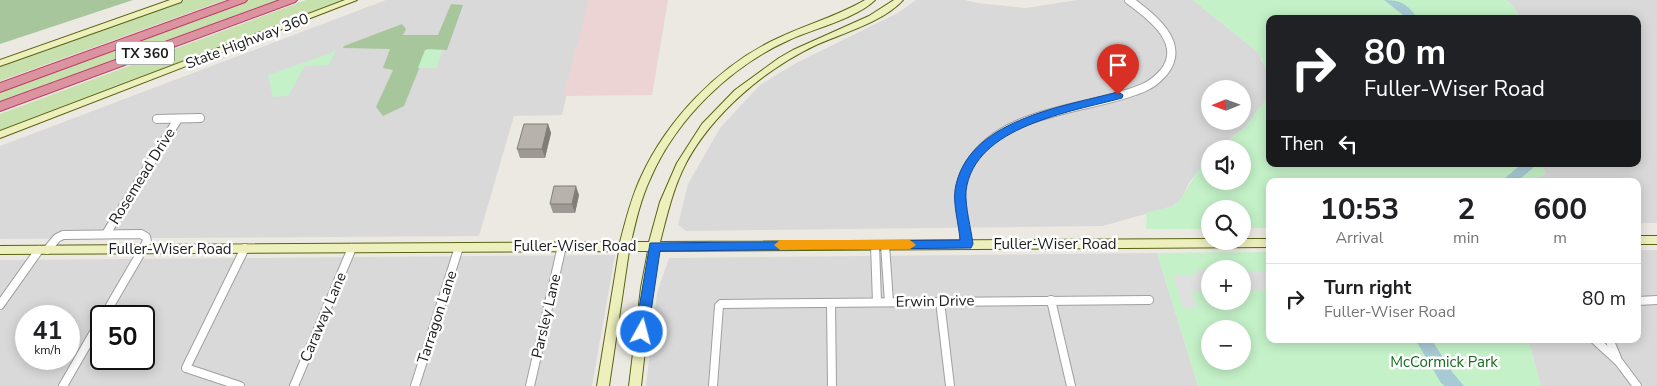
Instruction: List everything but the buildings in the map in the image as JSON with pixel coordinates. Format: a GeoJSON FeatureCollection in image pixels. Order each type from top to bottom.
{"type":"FeatureCollection","features":[{"type":"Feature","properties":{"kind":"highway","name":"TX 360"},"geometry":{"type":"LineString","coordinates":[[0,86],[17,82],[241,0]]}},
{"type":"Feature","properties":{"kind":"highway","name":"TX 360"},"geometry":{"type":"LineString","coordinates":[[0,107],[291,0]]}},
{"type":"Feature","properties":{"kind":"main road"},"geometry":{"type":"LineString","coordinates":[[0,63],[178,0]]}},
{"type":"Feature","properties":{"kind":"main road","name":"State Highway 360"},"geometry":{"type":"LineString","coordinates":[[0,135],[353,0]]}},
{"type":"Feature","properties":{"kind":"main road"},"geometry":{"type":"LineString","coordinates":[[603,386],[626,246],[637,200],[651,166],[678,126],[710,91],[735,68],[765,48],[871,0]]}},
{"type":"Feature","properties":{"kind":"main road"},"geometry":{"type":"LineString","coordinates":[[635,386],[654,246],[661,210],[675,172],[699,131],[743,87],[787,57],[886,11],[899,0]]}},
{"type":"Feature","properties":{"kind":"main road"},"geometry":{"type":"LineString","coordinates":[[1641,240],[1657,240]]}},
{"type":"Feature","properties":{"kind":"main road","name":"Fuller-Wiser Road"},"geometry":{"type":"LineString","coordinates":[[0,250],[1266,243]]}},
{"type":"Feature","properties":{"kind":"street"},"geometry":{"type":"LineString","coordinates":[[967,244],[961,191],[962,181],[968,167],[992,140],[1033,119],[1144,88],[1155,82],[1165,70],[1173,51],[1170,38],[1147,12],[1130,0]]}},
{"type":"Feature","properties":{"kind":"street","name":"Rosemead Drive"},"geometry":{"type":"LineString","coordinates":[[157,119],[200,118]]}},
{"type":"Feature","properties":{"kind":"street","name":"Rosemead Drive"},"geometry":{"type":"LineString","coordinates":[[106,234],[178,119]]}},
{"type":"Feature","properties":{"kind":"street","name":"Rosemead Drive"},"geometry":{"type":"LineString","coordinates":[[0,305],[43,250],[63,235],[141,234],[146,237],[147,241],[143,249]]}},
{"type":"Feature","properties":{"kind":"street"},"geometry":{"type":"LineString","coordinates":[[880,245],[889,302]]}},
{"type":"Feature","properties":{"kind":"street"},"geometry":{"type":"LineString","coordinates":[[877,302],[880,245]]}},
{"type":"Feature","properties":{"kind":"street","name":"Parsley Lane"},"geometry":{"type":"LineString","coordinates":[[530,386],[562,246]]}},
{"type":"Feature","properties":{"kind":"street","name":"Tarragon Lane"},"geometry":{"type":"LineString","coordinates":[[415,386],[459,247]]}},
{"type":"Feature","properties":{"kind":"street"},"geometry":{"type":"LineString","coordinates":[[240,386],[186,368],[245,248]]}},
{"type":"Feature","properties":{"kind":"street","name":"Caraway Lane"},"geometry":{"type":"LineString","coordinates":[[294,386],[352,248]]}},
{"type":"Feature","properties":{"kind":"street"},"geometry":{"type":"LineString","coordinates":[[110,305],[143,249]]}},
{"type":"Feature","properties":{"kind":"street"},"geometry":{"type":"LineString","coordinates":[[1051,300],[1071,386]]}},
{"type":"Feature","properties":{"kind":"street","name":"Erwin Drive"},"geometry":{"type":"LineString","coordinates":[[712,386],[719,306],[721,304],[1149,300]]}},
{"type":"Feature","properties":{"kind":"street"},"geometry":{"type":"LineString","coordinates":[[1641,301],[1657,300]]}},
{"type":"Feature","properties":{"kind":"street"},"geometry":{"type":"LineString","coordinates":[[940,301],[950,386]]}},
{"type":"Feature","properties":{"kind":"street"},"geometry":{"type":"LineString","coordinates":[[831,302],[832,386]]}},
{"type":"Feature","properties":{"kind":"street"},"geometry":{"type":"LineString","coordinates":[[63,386],[90,339]]}},
{"type":"Feature","properties":{"kind":"street"},"geometry":{"type":"LineString","coordinates":[[1598,343],[1619,362],[1637,386]]}},
{"type":"Feature","properties":{"kind":"street"},"geometry":{"type":"LineString","coordinates":[[1611,343],[1619,362]]}},
{"type":"Feature","properties":{"kind":"shaded area"},"geometry":{"type":"Polygon","coordinates":[[[386,0],[589,0],[562,115],[514,116],[479,236],[0,239],[0,146],[386,0]]]}},
{"type":"Feature","properties":{"kind":"shaded area"},"geometry":{"type":"Polygon","coordinates":[[[589,0],[668,0],[652,95],[563,96],[589,0]]]}},
{"type":"Feature","properties":{"kind":"shaded area"},"geometry":{"type":"Polygon","coordinates":[[[916,0],[965,0],[1026,8],[1077,0],[1193,0],[1259,53],[1261,61],[1266,68],[1266,100],[1251,119],[1251,80],[1201,80],[1201,130],[1242,130],[1229,140],[1201,140],[1201,167],[1189,183],[1181,200],[1173,206],[1103,226],[686,231],[678,225],[688,184],[720,128],[760,85],[796,63],[898,13],[916,0]]]}},
{"type":"Feature","properties":{"kind":"shaded area"},"geometry":{"type":"Polygon","coordinates":[[[1506,0],[1657,0],[1657,223],[1641,223],[1641,178],[1539,178],[1545,174],[1543,167],[1641,167],[1641,15],[1518,15],[1506,0]]]}},
{"type":"Feature","properties":{"kind":"shaded area"},"geometry":{"type":"Polygon","coordinates":[[[1641,250],[1657,250],[1657,386],[1541,386],[1529,343],[1641,343],[1641,250]]]}},
{"type":"Feature","properties":{"kind":"shaded area"},"geometry":{"type":"Polygon","coordinates":[[[1157,253],[1198,386],[646,386],[657,293],[669,258],[1157,253]]]}},
{"type":"Feature","properties":{"kind":"shaded area"},"geometry":{"type":"Polygon","coordinates":[[[615,255],[592,386],[0,386],[0,260],[615,255]]]}},
{"type":"Feature","properties":{"kind":"shaded area"},"geometry":{"type":"Polygon","coordinates":[[[1195,270],[1201,270],[1201,292],[1192,292],[1197,307],[1183,307],[1173,275],[1197,275],[1195,270]]]}},
{"type":"Feature","properties":{"kind":"shaded area"},"geometry":{"type":"Polygon","coordinates":[[[1266,271],[1266,290],[1251,291],[1251,272],[1266,271]]]}},
{"type":"Feature","properties":{"kind":"green space"},"geometry":{"type":"Polygon","coordinates":[[[0,0],[133,0],[0,44],[0,0]]]}},
{"type":"Feature","properties":{"kind":"green space"},"geometry":{"type":"Polygon","coordinates":[[[185,0],[225,0],[0,81],[0,65],[185,0]]]}},
{"type":"Feature","properties":{"kind":"green space"},"geometry":{"type":"Polygon","coordinates":[[[249,0],[280,0],[0,103],[0,91],[249,0]]]}},
{"type":"Feature","properties":{"kind":"green space"},"geometry":{"type":"Polygon","coordinates":[[[306,0],[346,0],[0,131],[0,114],[306,0]]]}},
{"type":"Feature","properties":{"kind":"green space"},"geometry":{"type":"Polygon","coordinates":[[[1193,0],[1506,0],[1518,15],[1266,15],[1266,70],[1259,53],[1193,0]]]}},
{"type":"Feature","properties":{"kind":"green space"},"geometry":{"type":"Polygon","coordinates":[[[451,4],[463,5],[447,50],[427,49],[404,106],[383,116],[376,107],[393,70],[383,68],[390,49],[343,48],[344,46],[402,24],[406,29],[403,35],[438,35],[451,4]]]}},
{"type":"Feature","properties":{"kind":"green space"},"geometry":{"type":"Polygon","coordinates":[[[337,48],[329,65],[305,66],[288,96],[273,97],[268,75],[331,53],[337,48]]]}},
{"type":"Feature","properties":{"kind":"green space"},"geometry":{"type":"Polygon","coordinates":[[[425,50],[443,50],[436,68],[418,68],[425,50]]]}},
{"type":"Feature","properties":{"kind":"green space"},"geometry":{"type":"Polygon","coordinates":[[[1266,100],[1266,167],[1543,167],[1545,174],[1539,178],[1266,178],[1266,228],[1251,228],[1251,200],[1201,200],[1201,229],[1146,229],[1147,212],[1168,208],[1178,202],[1201,166],[1201,190],[1251,190],[1251,140],[1229,140],[1242,130],[1251,130],[1251,119],[1266,100]]]}},
{"type":"Feature","properties":{"kind":"green space","name":"McCormick Park"},"geometry":{"type":"Polygon","coordinates":[[[1266,252],[1266,343],[1529,343],[1541,386],[1198,386],[1157,253],[1266,252]]]}},
{"type":"Feature","properties":{"kind":"waterway"},"geometry":{"type":"LineString","coordinates":[[1390,0],[1402,7],[1409,15]]}},
{"type":"Feature","properties":{"kind":"waterway"},"geometry":{"type":"LineString","coordinates":[[1513,178],[1526,167]]}},
{"type":"Feature","properties":{"kind":"waterway"},"geometry":{"type":"LineString","coordinates":[[1425,343],[1447,378],[1456,386]]}},
{"type":"Feature","properties":{"kind":"slow traffic"},"geometry":{"type":"LineString","coordinates":[[780,245],[910,245]]}},
{"type":"Feature","properties":{"kind":"route"},"geometry":{"type":"LineString","coordinates":[[642,332],[654,246],[967,244],[961,191],[962,181],[968,167],[982,148],[1002,132],[1033,119],[1118,95]]}}]}
